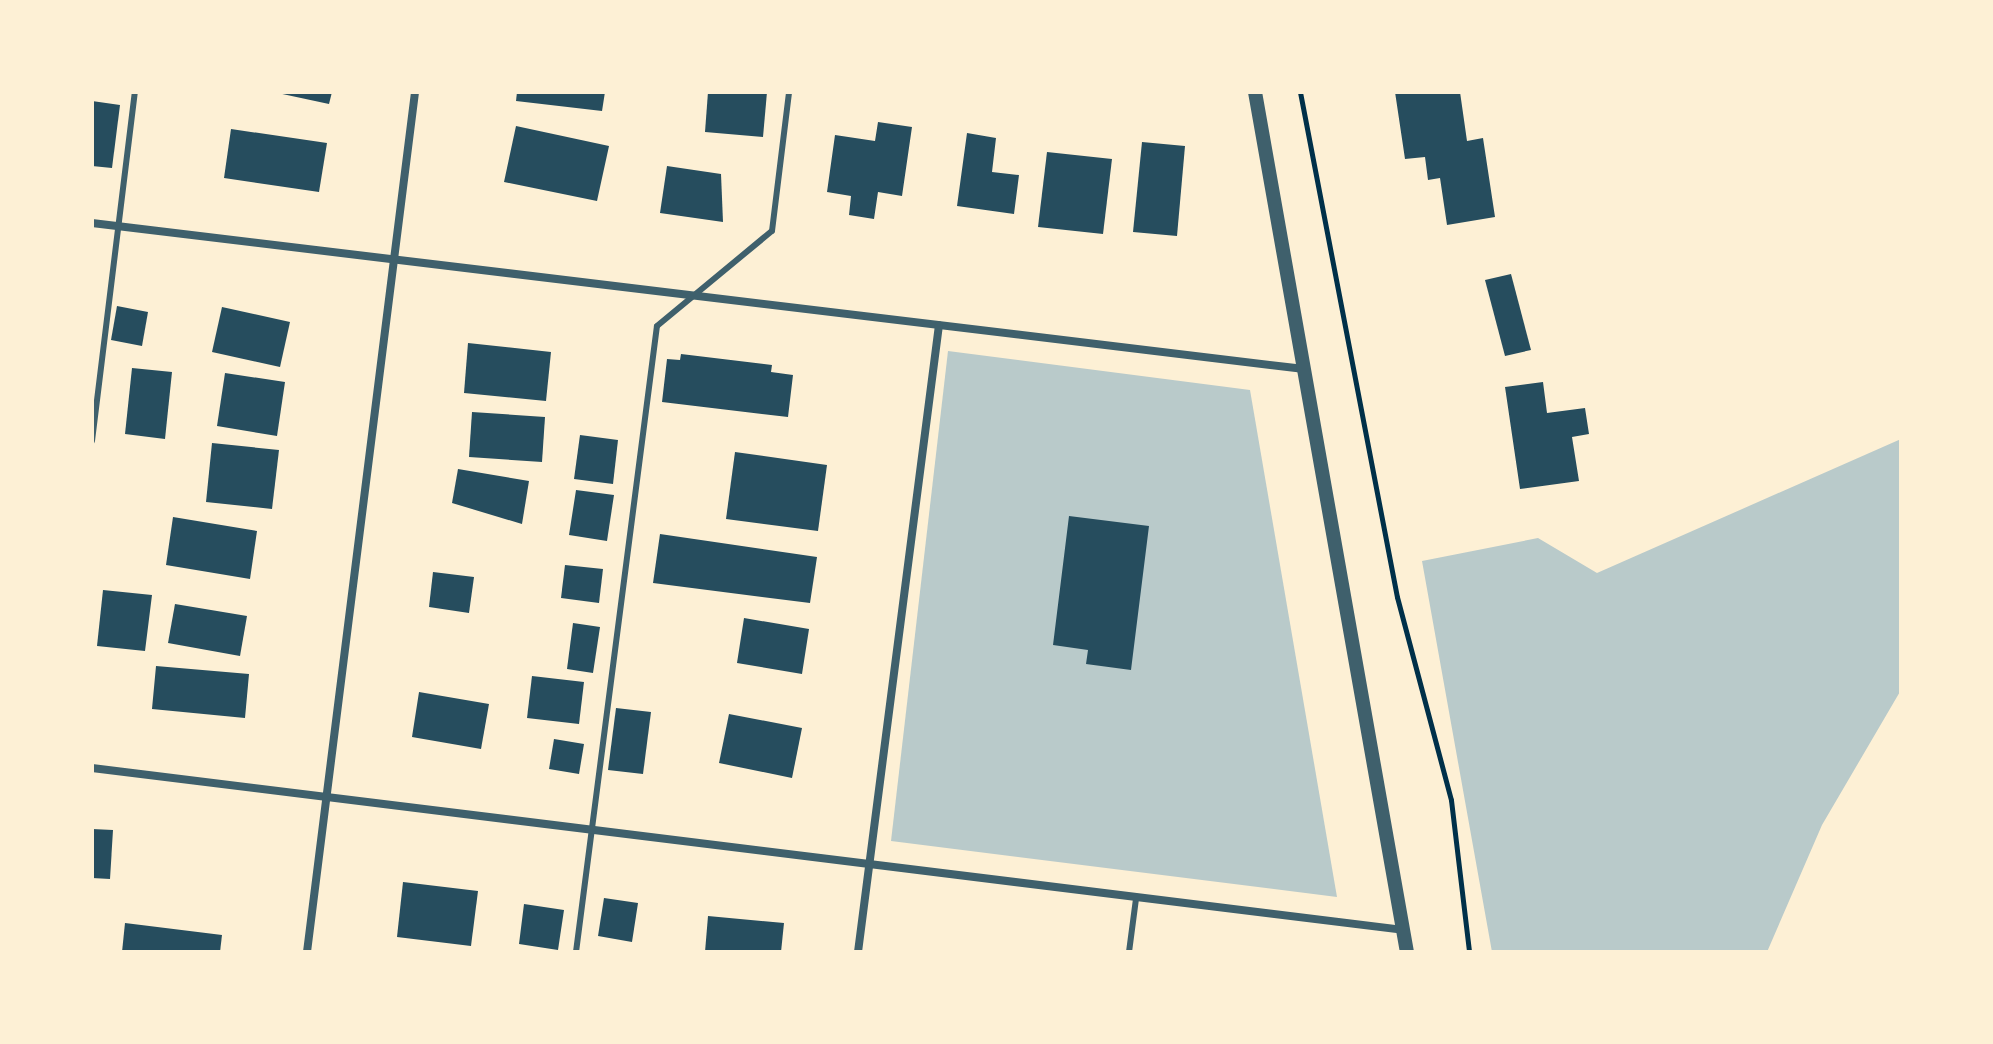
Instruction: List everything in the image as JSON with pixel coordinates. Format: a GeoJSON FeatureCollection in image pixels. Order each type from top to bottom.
{"type":"FeatureCollection","features":[{"type":"Feature","properties":{"kind":"street"},"geometry":{"type":"LineString","coordinates":[[307,952],[415,92]]}},
{"type":"Feature","properties":{"kind":"street"},"geometry":{"type":"LineString","coordinates":[[1255,92],[1407,952]]}},
{"type":"Feature","properties":{"kind":"street"},"geometry":{"type":"LineString","coordinates":[[92,223],[1304,369]]}},
{"type":"Feature","properties":{"kind":"street"},"geometry":{"type":"LineString","coordinates":[[858,952],[939,325]]}},
{"type":"Feature","properties":{"kind":"street"},"geometry":{"type":"LineString","coordinates":[[92,768],[868,868],[1403,930]]}},
{"type":"Feature","properties":{"kind":"lane"},"geometry":{"type":"LineString","coordinates":[[92,441],[135,92]]}},
{"type":"Feature","properties":{"kind":"lane"},"geometry":{"type":"LineString","coordinates":[[576,952],[657,326],[687,295],[772,231],[789,92]]}},
{"type":"Feature","properties":{"kind":"lane"},"geometry":{"type":"LineString","coordinates":[[1129,952],[1136,899]]}},
{"type":"Feature","properties":{"kind":"path"},"geometry":{"type":"LineString","coordinates":[[1300,92],[1397,597],[1451,800],[1469,952]]}},
{"type":"Feature","properties":{"kind":"shaded area"},"geometry":{"type":"Polygon","coordinates":[[[948,351],[1250,390],[1337,897],[891,841],[948,351]]]}},
{"type":"Feature","properties":{"kind":"shaded area"},"geometry":{"type":"Polygon","coordinates":[[[1901,439],[1901,690],[1822,825],[1767,952],[1492,952],[1422,561],[1538,538],[1597,573],[1901,439]]]}},
{"type":"Feature","properties":{"kind":"building"},"geometry":{"type":"Polygon","coordinates":[[[273,92],[332,92],[329,104],[273,92]]]}},
{"type":"Feature","properties":{"kind":"building"},"geometry":{"type":"Polygon","coordinates":[[[517,92],[605,92],[602,111],[516,101],[517,92]]]}},
{"type":"Feature","properties":{"kind":"building"},"geometry":{"type":"Polygon","coordinates":[[[708,92],[767,92],[763,137],[705,132],[708,92]]]}},
{"type":"Feature","properties":{"kind":"building"},"geometry":{"type":"Polygon","coordinates":[[[1395,92],[1460,92],[1467,141],[1483,138],[1495,217],[1447,225],[1440,178],[1428,180],[1425,157],[1405,159],[1395,92]]]}},
{"type":"Feature","properties":{"kind":"building"},"geometry":{"type":"Polygon","coordinates":[[[92,101],[120,105],[112,168],[92,166],[92,101]]]}},
{"type":"Feature","properties":{"kind":"building"},"geometry":{"type":"Polygon","coordinates":[[[878,122],[912,127],[902,196],[878,192],[874,219],[849,215],[851,196],[827,192],[835,135],[875,141],[878,122]]]}},
{"type":"Feature","properties":{"kind":"building"},"geometry":{"type":"Polygon","coordinates":[[[516,126],[609,146],[597,201],[504,182],[516,126]]]}},
{"type":"Feature","properties":{"kind":"building"},"geometry":{"type":"Polygon","coordinates":[[[231,129],[327,143],[319,192],[224,178],[231,129]]]}},
{"type":"Feature","properties":{"kind":"building"},"geometry":{"type":"Polygon","coordinates":[[[967,133],[996,138],[992,172],[1019,175],[1014,214],[957,206],[967,133]]]}},
{"type":"Feature","properties":{"kind":"building"},"geometry":{"type":"Polygon","coordinates":[[[1142,142],[1185,146],[1177,236],[1133,232],[1142,142]]]}},
{"type":"Feature","properties":{"kind":"building"},"geometry":{"type":"Polygon","coordinates":[[[1047,152],[1112,159],[1103,234],[1038,227],[1047,152]]]}},
{"type":"Feature","properties":{"kind":"building"},"geometry":{"type":"Polygon","coordinates":[[[667,166],[721,174],[723,222],[660,213],[667,166]]]}},
{"type":"Feature","properties":{"kind":"building"},"geometry":{"type":"Polygon","coordinates":[[[1511,274],[1531,350],[1505,356],[1485,280],[1511,274]]]}},
{"type":"Feature","properties":{"kind":"building"},"geometry":{"type":"Polygon","coordinates":[[[117,306],[148,312],[142,346],[111,340],[117,306]]]}},
{"type":"Feature","properties":{"kind":"building"},"geometry":{"type":"Polygon","coordinates":[[[222,307],[290,322],[280,367],[212,352],[222,307]]]}},
{"type":"Feature","properties":{"kind":"building"},"geometry":{"type":"Polygon","coordinates":[[[468,343],[551,352],[546,401],[464,393],[468,343]]]}},
{"type":"Feature","properties":{"kind":"building"},"geometry":{"type":"Polygon","coordinates":[[[681,354],[772,365],[771,372],[793,375],[788,417],[662,402],[667,359],[680,360],[681,354]]]}},
{"type":"Feature","properties":{"kind":"building"},"geometry":{"type":"Polygon","coordinates":[[[132,368],[172,372],[165,439],[125,434],[132,368]]]}},
{"type":"Feature","properties":{"kind":"building"},"geometry":{"type":"Polygon","coordinates":[[[225,373],[285,382],[277,436],[217,426],[225,373]]]}},
{"type":"Feature","properties":{"kind":"building"},"geometry":{"type":"Polygon","coordinates":[[[1543,382],[1547,413],[1585,408],[1589,434],[1572,437],[1579,481],[1520,489],[1505,387],[1543,382]]]}},
{"type":"Feature","properties":{"kind":"building"},"geometry":{"type":"Polygon","coordinates":[[[472,412],[545,417],[542,462],[469,457],[472,412]]]}},
{"type":"Feature","properties":{"kind":"building"},"geometry":{"type":"Polygon","coordinates":[[[580,435],[618,440],[613,484],[574,479],[580,435]]]}},
{"type":"Feature","properties":{"kind":"building"},"geometry":{"type":"Polygon","coordinates":[[[212,443],[279,450],[272,509],[206,502],[212,443]]]}},
{"type":"Feature","properties":{"kind":"building"},"geometry":{"type":"Polygon","coordinates":[[[735,452],[827,465],[818,531],[726,519],[735,452]]]}},
{"type":"Feature","properties":{"kind":"building"},"geometry":{"type":"Polygon","coordinates":[[[458,469],[529,481],[522,524],[452,503],[458,469]]]}},
{"type":"Feature","properties":{"kind":"building"},"geometry":{"type":"Polygon","coordinates":[[[576,490],[614,495],[607,541],[569,535],[576,490]]]}},
{"type":"Feature","properties":{"kind":"building"},"geometry":{"type":"Polygon","coordinates":[[[1069,516],[1149,526],[1131,670],[1086,664],[1088,650],[1053,645],[1069,516]]]}},
{"type":"Feature","properties":{"kind":"building"},"geometry":{"type":"Polygon","coordinates":[[[173,517],[257,531],[250,579],[166,565],[173,517]]]}},
{"type":"Feature","properties":{"kind":"building"},"geometry":{"type":"Polygon","coordinates":[[[660,534],[817,557],[810,603],[653,583],[660,534]]]}},
{"type":"Feature","properties":{"kind":"building"},"geometry":{"type":"Polygon","coordinates":[[[565,565],[603,569],[599,603],[561,598],[565,565]]]}},
{"type":"Feature","properties":{"kind":"building"},"geometry":{"type":"Polygon","coordinates":[[[433,572],[474,577],[469,613],[429,607],[433,572]]]}},
{"type":"Feature","properties":{"kind":"building"},"geometry":{"type":"Polygon","coordinates":[[[103,590],[152,595],[145,651],[97,646],[103,590]]]}},
{"type":"Feature","properties":{"kind":"building"},"geometry":{"type":"Polygon","coordinates":[[[175,604],[247,616],[240,656],[168,643],[175,604]]]}},
{"type":"Feature","properties":{"kind":"building"},"geometry":{"type":"Polygon","coordinates":[[[744,618],[809,629],[802,674],[737,663],[744,618]]]}},
{"type":"Feature","properties":{"kind":"building"},"geometry":{"type":"Polygon","coordinates":[[[573,623],[600,627],[593,673],[567,669],[573,623]]]}},
{"type":"Feature","properties":{"kind":"building"},"geometry":{"type":"Polygon","coordinates":[[[156,666],[249,674],[245,718],[152,709],[156,666]]]}},
{"type":"Feature","properties":{"kind":"building"},"geometry":{"type":"Polygon","coordinates":[[[532,676],[584,682],[579,724],[527,718],[532,676]]]}},
{"type":"Feature","properties":{"kind":"building"},"geometry":{"type":"Polygon","coordinates":[[[419,692],[489,704],[481,749],[412,737],[419,692]]]}},
{"type":"Feature","properties":{"kind":"building"},"geometry":{"type":"Polygon","coordinates":[[[616,708],[651,712],[643,774],[608,770],[616,708]]]}},
{"type":"Feature","properties":{"kind":"building"},"geometry":{"type":"Polygon","coordinates":[[[729,714],[802,728],[792,778],[719,763],[729,714]]]}},
{"type":"Feature","properties":{"kind":"building"},"geometry":{"type":"Polygon","coordinates":[[[554,739],[584,744],[579,774],[549,769],[554,739]]]}},
{"type":"Feature","properties":{"kind":"building"},"geometry":{"type":"Polygon","coordinates":[[[92,829],[113,830],[110,879],[92,878],[92,829]]]}},
{"type":"Feature","properties":{"kind":"building"},"geometry":{"type":"Polygon","coordinates":[[[403,882],[478,891],[471,946],[397,937],[403,882]]]}},
{"type":"Feature","properties":{"kind":"building"},"geometry":{"type":"Polygon","coordinates":[[[604,898],[638,903],[632,942],[598,936],[604,898]]]}},
{"type":"Feature","properties":{"kind":"building"},"geometry":{"type":"Polygon","coordinates":[[[524,904],[564,910],[558,950],[519,944],[524,904]]]}},
{"type":"Feature","properties":{"kind":"building"},"geometry":{"type":"Polygon","coordinates":[[[708,916],[784,923],[781,952],[705,952],[708,916]]]}},
{"type":"Feature","properties":{"kind":"building"},"geometry":{"type":"Polygon","coordinates":[[[125,923],[222,935],[220,952],[122,952],[125,923]]]}}]}
